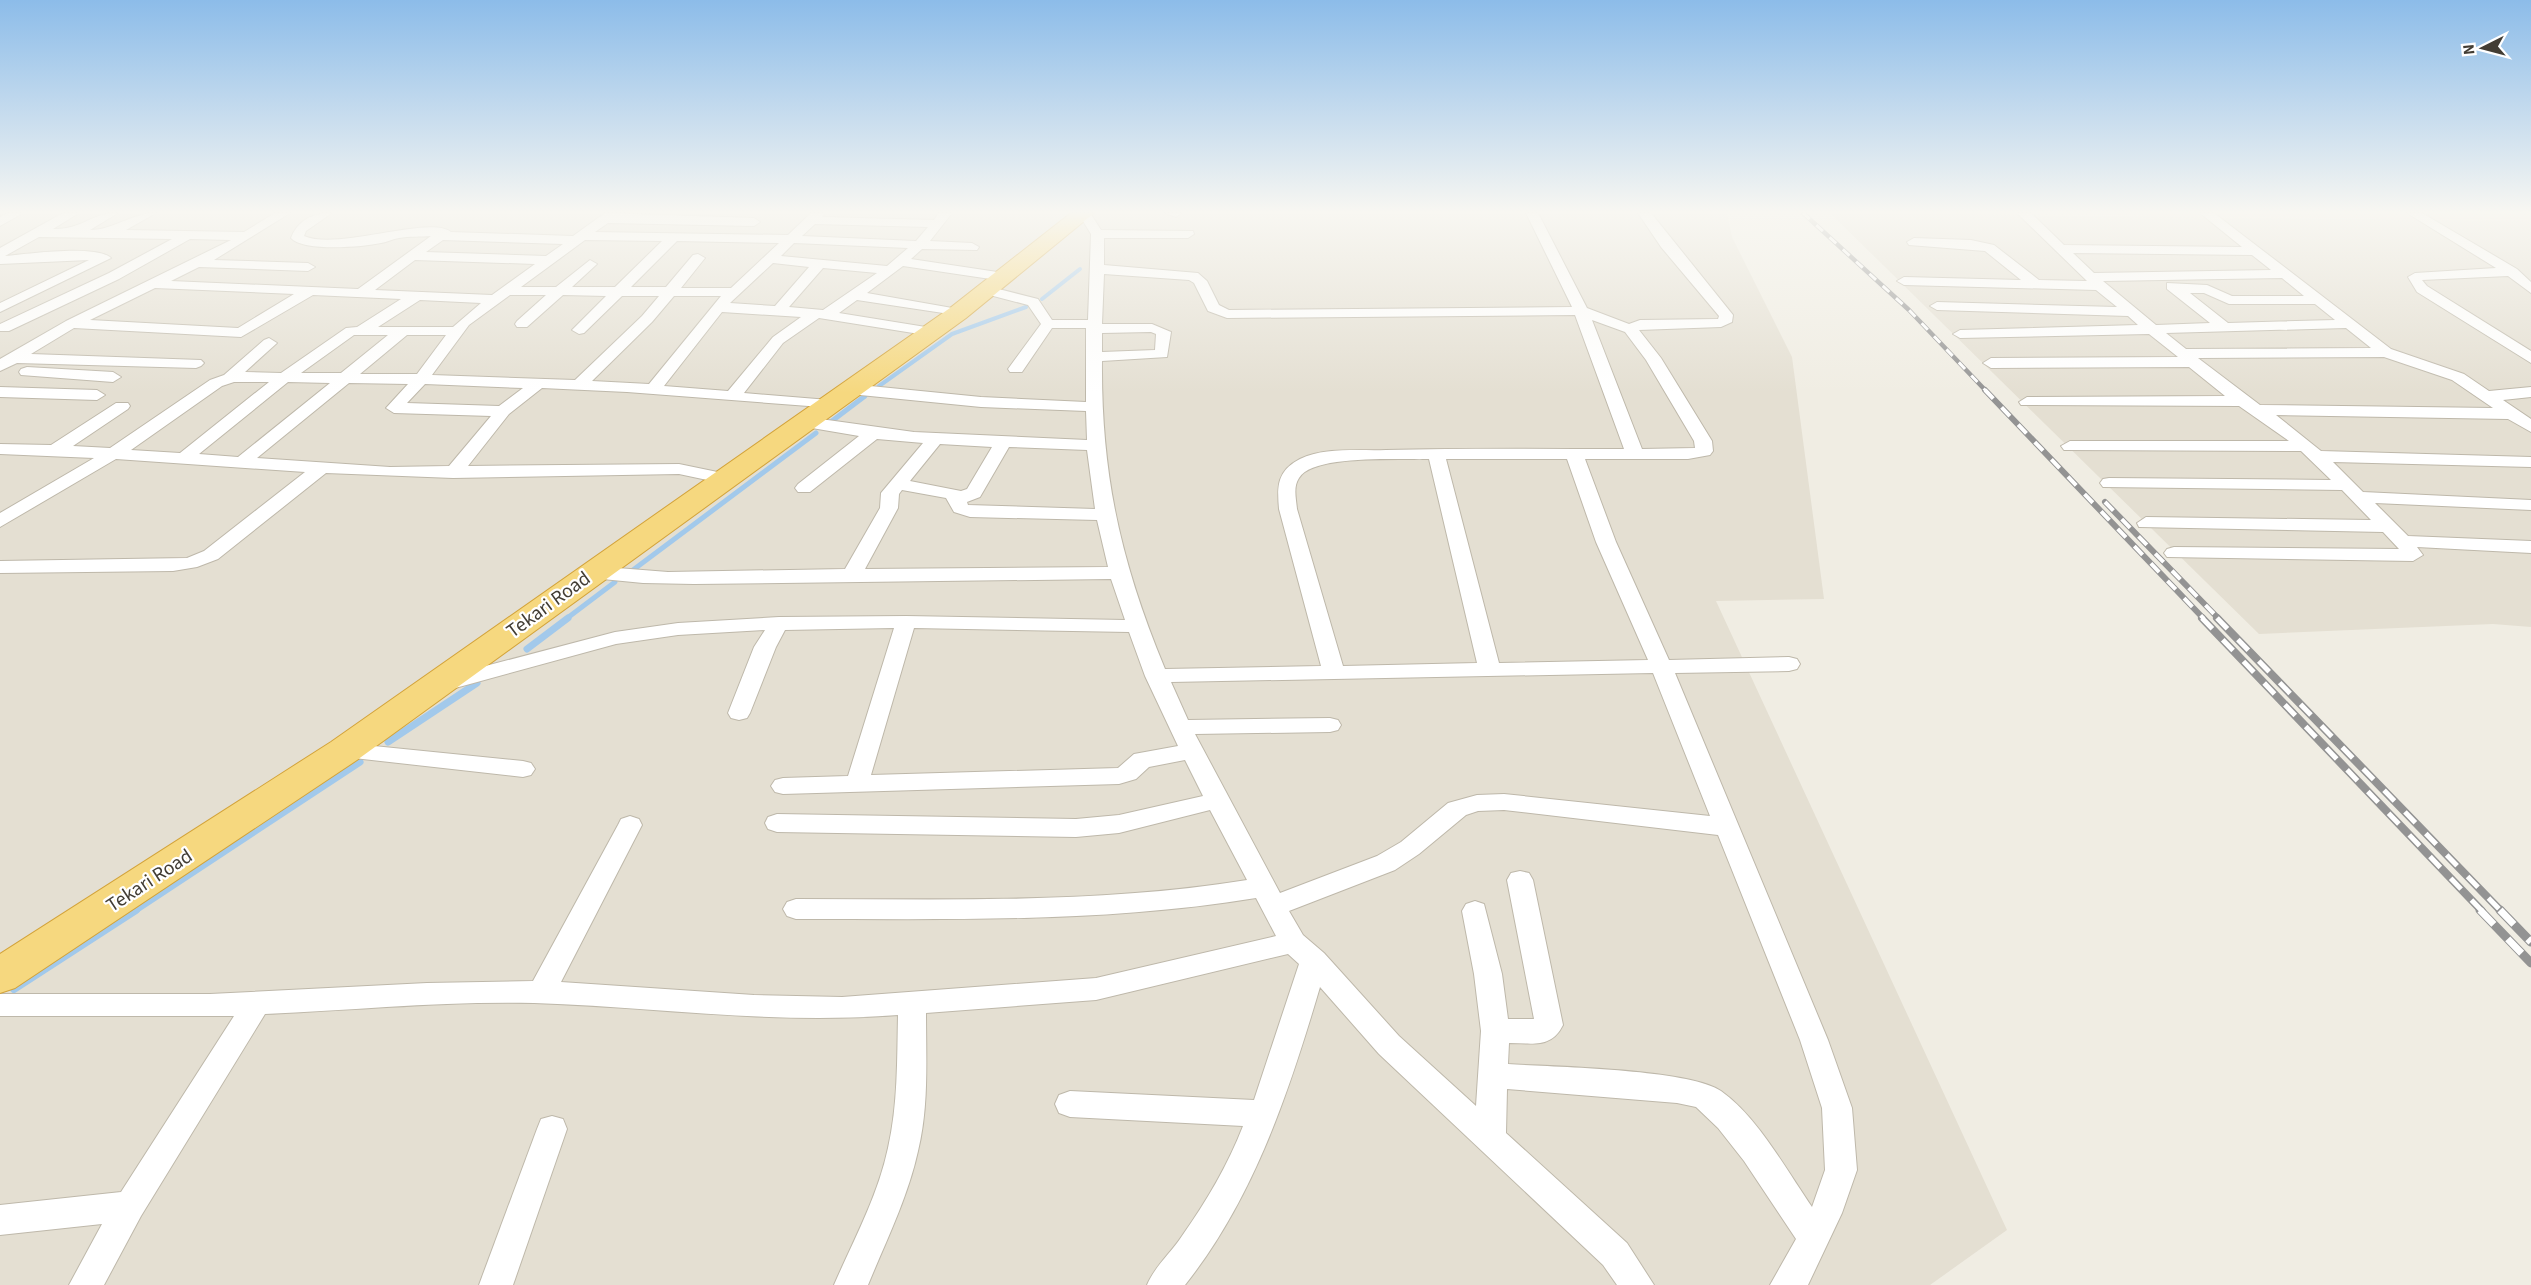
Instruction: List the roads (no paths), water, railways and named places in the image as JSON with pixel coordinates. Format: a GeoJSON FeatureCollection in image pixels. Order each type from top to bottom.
{"type":"FeatureCollection","features":[{"type":"Feature","properties":{"kind":"highway","name":"Tekari Road"},"geometry":{"type":"LineString","coordinates":[[0,976],[344,751],[592,572],[932,332],[1011,273]]}},
{"type":"Feature","properties":{"kind":"street"},"geometry":{"type":"LineString","coordinates":[[0,308],[73,273]]}},
{"type":"Feature","properties":{"kind":"street"},"geometry":{"type":"LineString","coordinates":[[2,328],[119,273]]}},
{"type":"Feature","properties":{"kind":"street"},"geometry":{"type":"LineString","coordinates":[[0,366],[67,326],[175,273]]}},
{"type":"Feature","properties":{"kind":"street"},"geometry":{"type":"LineString","coordinates":[[361,293],[390,273]]}},
{"type":"Feature","properties":{"kind":"street"},"geometry":{"type":"LineString","coordinates":[[503,411],[394,408],[421,379],[455,331],[531,273]]}},
{"type":"Feature","properties":{"kind":"street"},"geometry":{"type":"LineString","coordinates":[[522,324],[580,273]]}},
{"type":"Feature","properties":{"kind":"street"},"geometry":{"type":"LineString","coordinates":[[579,330],[635,273]]}},
{"type":"Feature","properties":{"kind":"street"},"geometry":{"type":"LineString","coordinates":[[579,385],[647,319],[685,273]]}},
{"type":"Feature","properties":{"kind":"street"},"geometry":{"type":"LineString","coordinates":[[653,389],[718,307],[755,273]]}},
{"type":"Feature","properties":{"kind":"street"},"geometry":{"type":"LineString","coordinates":[[779,310],[811,273]]}},
{"type":"Feature","properties":{"kind":"street"},"geometry":{"type":"LineString","coordinates":[[733,396],[755,366],[796,324],[854,295],[886,273]]}},
{"type":"Feature","properties":{"kind":"street"},"geometry":{"type":"LineString","coordinates":[[934,273],[995,284],[1033,302],[1048,324]]}},
{"type":"Feature","properties":{"kind":"street"},"geometry":{"type":"LineString","coordinates":[[1096,273],[1093,326],[1097,445],[1105,515],[1121,573],[1137,626],[1156,676],[1269,897],[1304,951],[1389,1045],[1615,1254],[1637,1285]]}},
{"type":"Feature","properties":{"kind":"street"},"geometry":{"type":"LineString","coordinates":[[1169,273],[1193,276],[1200,281],[1213,308],[1227,314],[1581,311],[1630,329],[1653,358],[1706,447],[1704,451],[1688,454],[1436,454],[1336,457],[1308,462],[1293,472],[1286,486],[1288,509],[1334,673]]}},
{"type":"Feature","properties":{"kind":"street"},"geometry":{"type":"LineString","coordinates":[[1562,273],[1581,311],[1635,454]]}},
{"type":"Feature","properties":{"kind":"street"},"geometry":{"type":"LineString","coordinates":[[1630,329],[1640,324],[1709,324],[1727,320],[1726,315],[1690,273]]}},
{"type":"Feature","properties":{"kind":"street"},"geometry":{"type":"LineString","coordinates":[[2021,273],[2036,285]]}},
{"type":"Feature","properties":{"kind":"street"},"geometry":{"type":"LineString","coordinates":[[2086,273],[2243,401],[2259,410],[2311,451],[2354,491],[2403,541],[2413,555],[2175,553]]}},
{"type":"Feature","properties":{"kind":"street"},"geometry":{"type":"LineString","coordinates":[[2154,273],[2223,326]]}},
{"type":"Feature","properties":{"kind":"street"},"geometry":{"type":"LineString","coordinates":[[2470,273],[2427,274],[2415,278],[2416,282],[2531,358]]}},
{"type":"Feature","properties":{"kind":"street"},"geometry":{"type":"LineString","coordinates":[[2512,273],[2531,289]]}},
{"type":"Feature","properties":{"kind":"street"},"geometry":{"type":"LineString","coordinates":[[1904,281],[2036,285],[2157,275],[2281,274],[2386,352],[2443,370],[2487,396],[2531,427]]}},
{"type":"Feature","properties":{"kind":"street"},"geometry":{"type":"LineString","coordinates":[[152,284],[418,296],[500,295],[560,291],[735,292]]}},
{"type":"Feature","properties":{"kind":"street"},"geometry":{"type":"LineString","coordinates":[[2175,289],[2207,289],[2229,300],[2315,300]]}},
{"type":"Feature","properties":{"kind":"street"},"geometry":{"type":"LineString","coordinates":[[2,328],[67,326],[244,332],[310,291]]}},
{"type":"Feature","properties":{"kind":"street"},"geometry":{"type":"LineString","coordinates":[[854,295],[958,313]]}},
{"type":"Feature","properties":{"kind":"street"},"geometry":{"type":"LineString","coordinates":[[362,330],[418,296]]}},
{"type":"Feature","properties":{"kind":"street"},"geometry":{"type":"LineString","coordinates":[[1937,306],[2133,312]]}},
{"type":"Feature","properties":{"kind":"street"},"geometry":{"type":"LineString","coordinates":[[718,307],[820,314],[932,332]]}},
{"type":"Feature","properties":{"kind":"street"},"geometry":{"type":"LineString","coordinates":[[1048,324],[1152,328],[1164,332],[1162,354],[1094,357]]}},
{"type":"Feature","properties":{"kind":"street"},"geometry":{"type":"LineString","coordinates":[[1016,369],[1048,324]]}},
{"type":"Feature","properties":{"kind":"street"},"geometry":{"type":"LineString","coordinates":[[1959,334],[2347,324]]}},
{"type":"Feature","properties":{"kind":"street"},"geometry":{"type":"LineString","coordinates":[[139,362],[188,330]]}},
{"type":"Feature","properties":{"kind":"street"},"geometry":{"type":"LineString","coordinates":[[184,458],[284,378],[349,332],[362,330],[455,331]]}},
{"type":"Feature","properties":{"kind":"street"},"geometry":{"type":"LineString","coordinates":[[242,462],[403,331]]}},
{"type":"Feature","properties":{"kind":"street"},"geometry":{"type":"LineString","coordinates":[[232,377],[233,373],[269,343]]}},
{"type":"Feature","properties":{"kind":"street"},"geometry":{"type":"LineString","coordinates":[[1991,363],[2386,352]]}},
{"type":"Feature","properties":{"kind":"street"},"geometry":{"type":"LineString","coordinates":[[14,358],[196,363]]}},
{"type":"Feature","properties":{"kind":"street"},"geometry":{"type":"LineString","coordinates":[[0,371],[113,377]]}},
{"type":"Feature","properties":{"kind":"street"},"geometry":{"type":"LineString","coordinates":[[0,521],[112,454],[216,383],[232,377],[421,379],[579,385],[653,389],[828,405],[981,402],[1095,407]]}},
{"type":"Feature","properties":{"kind":"street"},"geometry":{"type":"LineString","coordinates":[[453,473],[503,411],[538,384]]}},
{"type":"Feature","properties":{"kind":"street"},"geometry":{"type":"LineString","coordinates":[[0,392],[97,395]]}},
{"type":"Feature","properties":{"kind":"street"},"geometry":{"type":"LineString","coordinates":[[2487,396],[2521,395],[2531,392]]}},
{"type":"Feature","properties":{"kind":"street"},"geometry":{"type":"LineString","coordinates":[[2027,402],[2243,401]]}},
{"type":"Feature","properties":{"kind":"street"},"geometry":{"type":"LineString","coordinates":[[828,405],[873,434],[935,439],[1097,445]]}},
{"type":"Feature","properties":{"kind":"street"},"geometry":{"type":"LineString","coordinates":[[55,450],[122,406]]}},
{"type":"Feature","properties":{"kind":"street"},"geometry":{"type":"LineString","coordinates":[[2259,410],[2392,410],[2514,414]]}},
{"type":"Feature","properties":{"kind":"street"},"geometry":{"type":"LineString","coordinates":[[804,488],[873,434]]}},
{"type":"Feature","properties":{"kind":"street"},"geometry":{"type":"LineString","coordinates":[[852,575],[889,507],[890,493],[935,439]]}},
{"type":"Feature","properties":{"kind":"street"},"geometry":{"type":"LineString","coordinates":[[957,499],[977,489],[1004,441]]}},
{"type":"Feature","properties":{"kind":"street"},"geometry":{"type":"LineString","coordinates":[[2070,446],[2311,451],[2531,462]]}},
{"type":"Feature","properties":{"kind":"street"},"geometry":{"type":"LineString","coordinates":[[0,449],[55,450],[321,468],[453,473],[679,469],[726,479]]}},
{"type":"Feature","properties":{"kind":"street"},"geometry":{"type":"LineString","coordinates":[[1436,454],[1490,671]]}},
{"type":"Feature","properties":{"kind":"street"},"geometry":{"type":"LineString","coordinates":[[1574,454],[1606,542],[1660,666],[1814,1040],[1837,1108],[1840,1170],[1814,1238],[1798,1272],[1787,1285]]}},
{"type":"Feature","properties":{"kind":"street"},"geometry":{"type":"LineString","coordinates":[[0,567],[173,565],[202,560],[321,468]]}},
{"type":"Feature","properties":{"kind":"street"},"geometry":{"type":"LineString","coordinates":[[2109,483],[2354,491],[2531,505]]}},
{"type":"Feature","properties":{"kind":"street"},"geometry":{"type":"LineString","coordinates":[[897,484],[947,492],[957,499],[960,508],[970,511],[1105,515]]}},
{"type":"Feature","properties":{"kind":"street"},"geometry":{"type":"LineString","coordinates":[[2146,523],[2388,526]]}},
{"type":"Feature","properties":{"kind":"street"},"geometry":{"type":"LineString","coordinates":[[2403,541],[2531,548]]}},
{"type":"Feature","properties":{"kind":"street"},"geometry":{"type":"LineString","coordinates":[[592,572],[632,577],[1121,573]]}},
{"type":"Feature","properties":{"kind":"street"},"geometry":{"type":"LineString","coordinates":[[436,686],[615,638],[678,629],[779,623],[906,622],[1137,626]]}},
{"type":"Feature","properties":{"kind":"street"},"geometry":{"type":"LineString","coordinates":[[857,784],[906,622]]}},
{"type":"Feature","properties":{"kind":"street"},"geometry":{"type":"LineString","coordinates":[[739,713],[765,647],[779,623]]}},
{"type":"Feature","properties":{"kind":"street"},"geometry":{"type":"LineString","coordinates":[[1156,676],[1789,664]]}},
{"type":"Feature","properties":{"kind":"street"},"geometry":{"type":"LineString","coordinates":[[1182,727],[1330,725]]}},
{"type":"Feature","properties":{"kind":"street"},"geometry":{"type":"LineString","coordinates":[[344,751],[523,770]]}},
{"type":"Feature","properties":{"kind":"street"},"geometry":{"type":"LineString","coordinates":[[783,786],[1119,776],[1128,773],[1142,760],[1194,751]]}},
{"type":"Feature","properties":{"kind":"street"},"geometry":{"type":"LineString","coordinates":[[777,823],[1076,828],[1119,824],[1219,800]]}},
{"type":"Feature","properties":{"kind":"street"},"geometry":{"type":"LineString","coordinates":[[796,909],[1118,906],[1208,898],[1269,897],[1386,863],[1410,848],[1457,809],[1477,803],[1504,802],[1727,827]]}},
{"type":"Feature","properties":{"kind":"street"},"geometry":{"type":"LineString","coordinates":[[541,993],[630,825]]}},
{"type":"Feature","properties":{"kind":"street"},"geometry":{"type":"LineString","coordinates":[[1495,1031],[1536,1032],[1544,1031],[1549,1025],[1520,880]]}},
{"type":"Feature","properties":{"kind":"street"},"geometry":{"type":"LineString","coordinates":[[1475,911],[1488,974],[1495,1031],[1490,1138]]}},
{"type":"Feature","properties":{"kind":"street"},"geometry":{"type":"LineString","coordinates":[[0,1005],[256,1003],[489,992],[606,995],[710,1006],[802,1009],[1096,989],[1304,951]]}},
{"type":"Feature","properties":{"kind":"street"},"geometry":{"type":"LineString","coordinates":[[1164,1285],[1177,1270],[1224,1198],[1263,1114],[1285,1056],[1304,951]]}},
{"type":"Feature","properties":{"kind":"street"},"geometry":{"type":"LineString","coordinates":[[87,1285],[130,1206],[256,1003]]}},
{"type":"Feature","properties":{"kind":"street"},"geometry":{"type":"LineString","coordinates":[[851,1285],[883,1211],[903,1150],[911,1093],[912,1003]]}},
{"type":"Feature","properties":{"kind":"street"},"geometry":{"type":"LineString","coordinates":[[1493,1075],[1677,1090],[1698,1094],[1714,1104],[1747,1143],[1814,1238]]}},
{"type":"Feature","properties":{"kind":"street"},"geometry":{"type":"LineString","coordinates":[[1070,1104],[1263,1114]]}},
{"type":"Feature","properties":{"kind":"street"},"geometry":{"type":"LineString","coordinates":[[496,1285],[552,1129]]}},
{"type":"Feature","properties":{"kind":"street"},"geometry":{"type":"LineString","coordinates":[[0,1220],[130,1206]]}},
{"type":"Feature","properties":{"kind":"waterway"},"geometry":{"type":"LineString","coordinates":[[1042,299],[1075,273]]}},
{"type":"Feature","properties":{"kind":"waterway"},"geometry":{"type":"LineString","coordinates":[[879,386],[952,334],[1026,307]]}},
{"type":"Feature","properties":{"kind":"waterway"},"geometry":{"type":"LineString","coordinates":[[832,421],[865,396]]}},
{"type":"Feature","properties":{"kind":"waterway"},"geometry":{"type":"LineString","coordinates":[[633,570],[816,433]]}},
{"type":"Feature","properties":{"kind":"waterway"},"geometry":{"type":"LineString","coordinates":[[566,619],[615,582]]}},
{"type":"Feature","properties":{"kind":"waterway"},"geometry":{"type":"LineString","coordinates":[[527,649],[568,618]]}},
{"type":"Feature","properties":{"kind":"waterway"},"geometry":{"type":"LineString","coordinates":[[388,742],[477,683]]}},
{"type":"Feature","properties":{"kind":"waterway"},"geometry":{"type":"LineString","coordinates":[[134,911],[360,762]]}},
{"type":"Feature","properties":{"kind":"waterway"},"geometry":{"type":"LineString","coordinates":[[14,989],[136,910]]}},
{"type":"Feature","properties":{"kind":"railway"},"geometry":{"type":"LineString","coordinates":[[1869,273],[1909,310],[1987,392]]}},
{"type":"Feature","properties":{"kind":"railway"},"geometry":{"type":"LineString","coordinates":[[1985,390],[2204,619]]}},
{"type":"Feature","properties":{"kind":"railway"},"geometry":{"type":"LineString","coordinates":[[2105,502],[2219,619]]}},
{"type":"Feature","properties":{"kind":"railway"},"geometry":{"type":"LineString","coordinates":[[2202,618],[2482,911]]}},
{"type":"Feature","properties":{"kind":"railway"},"geometry":{"type":"LineString","coordinates":[[2217,618],[2501,911]]}},
{"type":"Feature","properties":{"kind":"railway"},"geometry":{"type":"LineString","coordinates":[[2480,910],[2531,963]]}},
{"type":"Feature","properties":{"kind":"railway"},"geometry":{"type":"LineString","coordinates":[[2500,910],[2531,942]]}}]}
